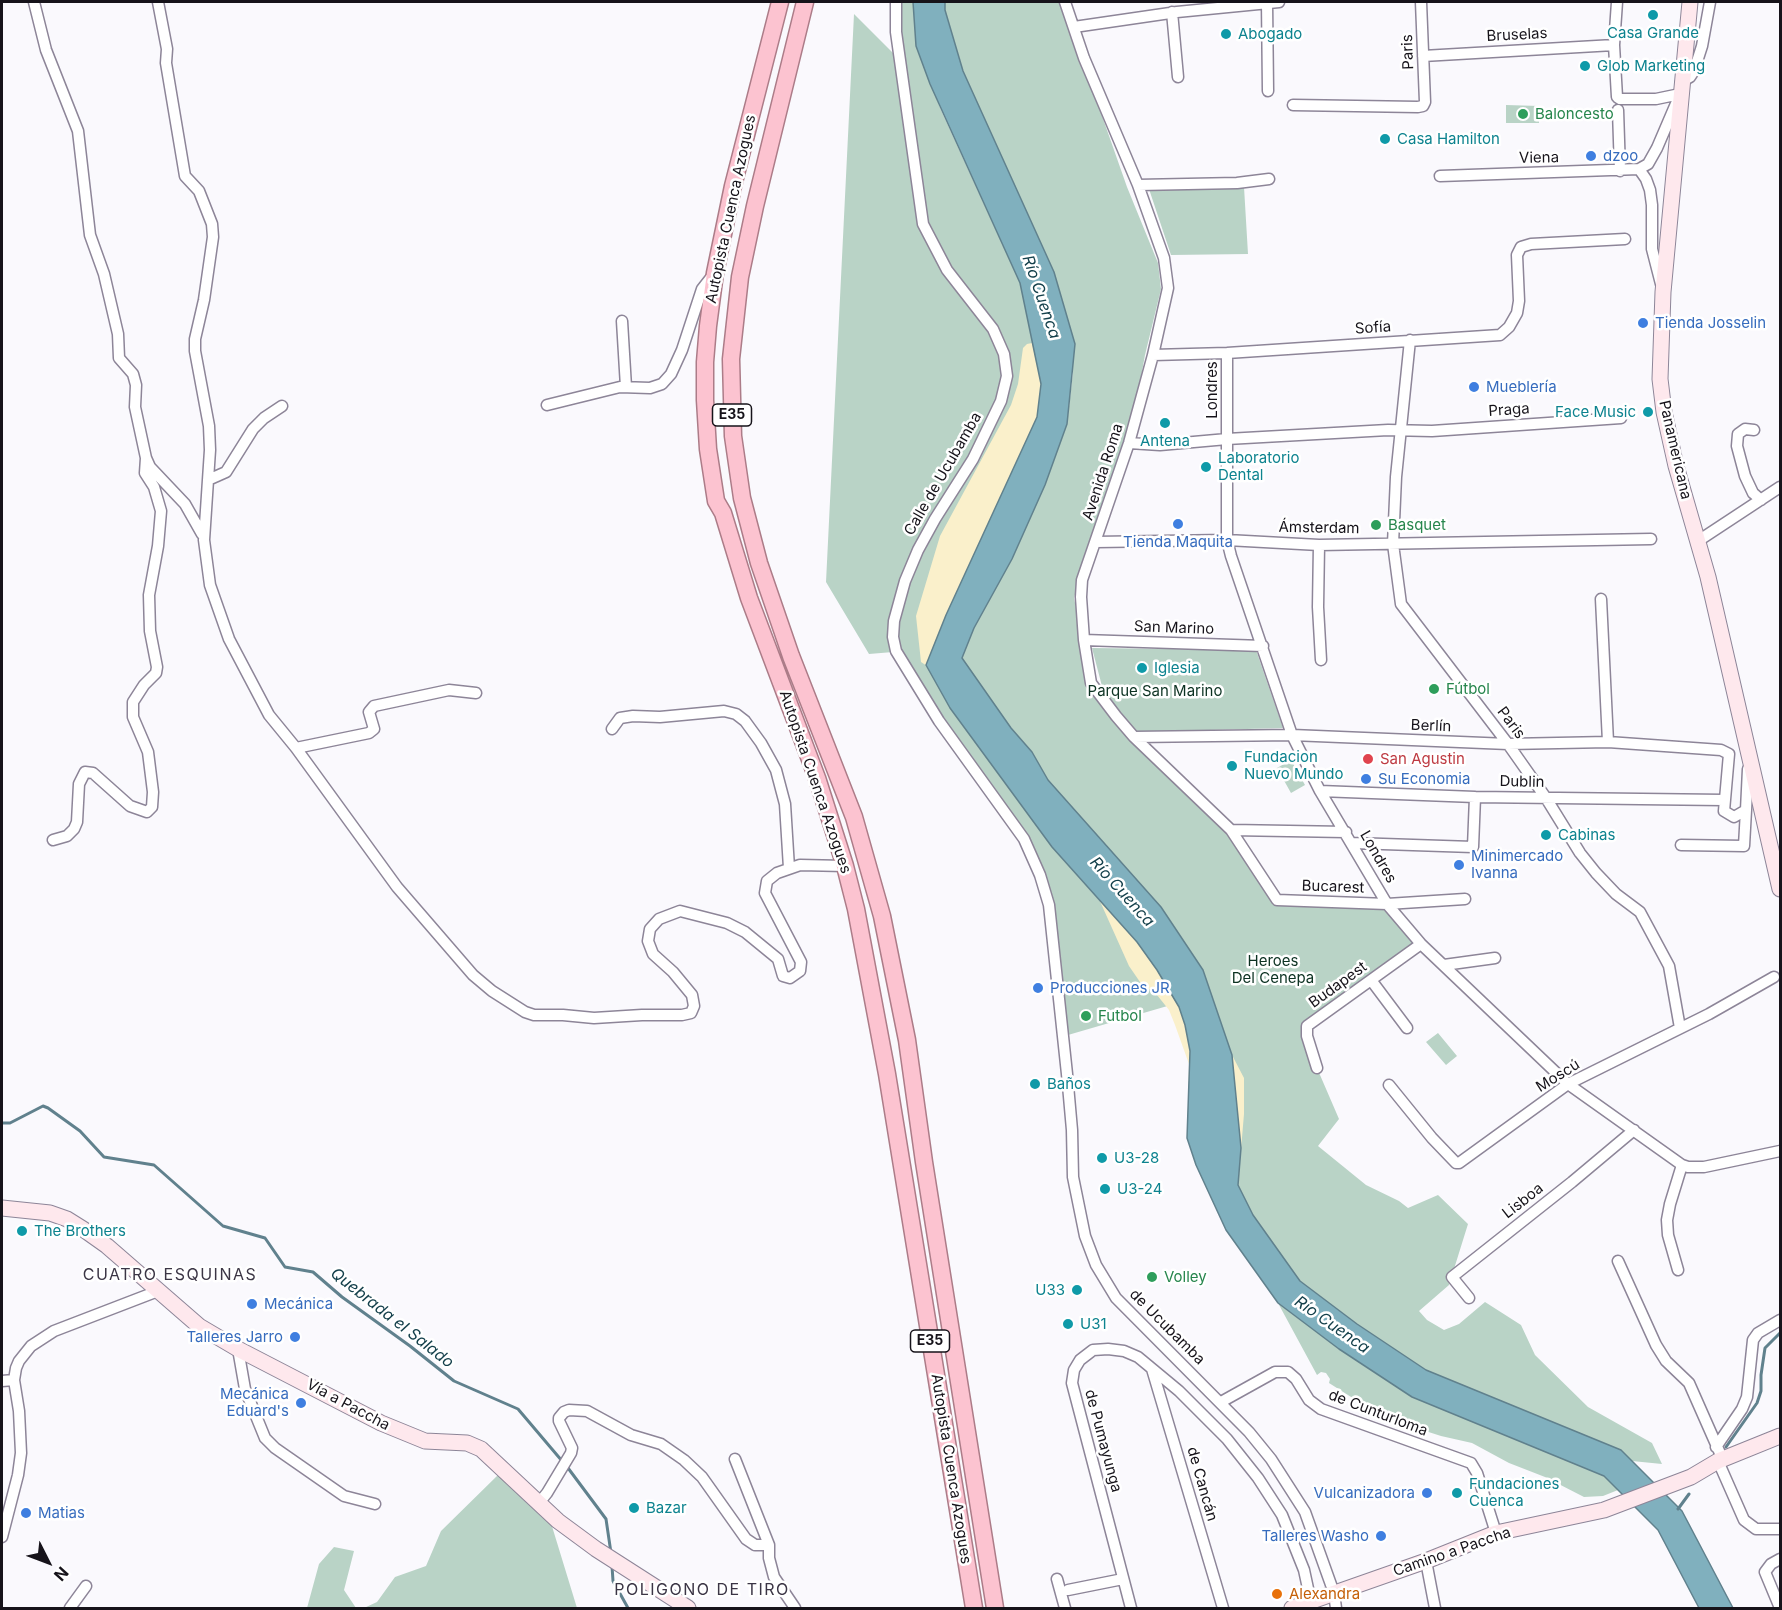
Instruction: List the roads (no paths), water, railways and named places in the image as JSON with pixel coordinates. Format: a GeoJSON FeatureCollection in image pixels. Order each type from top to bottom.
{"type":"FeatureCollection","features":[{"type":"Feature","properties":{"kind":"highway","name":"Autopista Cuenca Azogues"},"geometry":{"type":"LineString","coordinates":[[780,2],[715,273],[708,326],[705,400],[708,449],[716,501],[723,513],[751,604],[817,778],[845,866],[862,938],[974,1608]]}},
{"type":"Feature","properties":{"kind":"highway","name":"Autopista Cuenca Azogues"},"geometry":{"type":"LineString","coordinates":[[805,2],[740,277],[731,359],[733,436],[742,498],[759,563],[791,656],[854,817],[874,881],[886,932],[907,1040],[922,1150],[995,1608]]}},
{"type":"Feature","properties":{"kind":"main road","name":"Panamericana"},"geometry":{"type":"LineString","coordinates":[[1690,2],[1663,292],[1660,379],[1664,412],[1676,466],[1698,541],[1780,889]]}},
{"type":"Feature","properties":{"kind":"main road","name":"Vía a Paccha"},"geometry":{"type":"LineString","coordinates":[[2,1208],[40,1212],[67,1219],[107,1246],[199,1326],[402,1433],[425,1441],[467,1443],[481,1449],[558,1521],[611,1559],[688,1608]]}},
{"type":"Feature","properties":{"kind":"main road","name":"Camino a Paccha"},"geometry":{"type":"LineString","coordinates":[[1292,1608],[1335,1601],[1496,1533],[1604,1510],[1681,1481],[1719,1456],[1780,1436]]}},
{"type":"Feature","properties":{"kind":"street"},"geometry":{"type":"LineString","coordinates":[[34,2],[46,50],[78,131],[90,235],[106,284],[118,334],[119,358],[133,374],[136,385],[135,406],[146,458],[150,467],[185,504],[198,524],[204,540]]}},
{"type":"Feature","properties":{"kind":"street"},"geometry":{"type":"LineString","coordinates":[[158,2],[185,176],[199,191],[212,224],[213,237],[204,300],[195,339],[196,360],[209,426],[204,540],[210,585],[229,639],[269,715],[296,748],[397,887],[473,975],[492,991],[534,1015],[594,1018],[691,1013],[694,1006],[692,995],[673,972],[653,954],[648,941],[650,929],[659,918],[681,911],[727,923],[745,933],[778,959],[783,976],[790,978],[800,971],[801,962],[765,892],[767,881],[777,873],[805,864],[845,866]]}},
{"type":"Feature","properties":{"kind":"street","name":"Calle de Ucubamba"},"geometry":{"type":"LineString","coordinates":[[896,2],[896,32],[923,224],[947,270],[993,328],[1004,354],[1007,376],[1001,401],[973,459],[918,550],[905,581],[894,621],[893,637],[896,651],[939,721],[1024,839],[1040,875],[1049,905]]}},
{"type":"Feature","properties":{"kind":"street","name":"Avenida Roma"},"geometry":{"type":"LineString","coordinates":[[1065,2],[1084,58],[1138,185],[1164,258],[1168,288],[1153,355],[1129,443],[1082,579],[1084,640],[1091,683],[1134,736],[1231,830],[1277,900]]}},
{"type":"Feature","properties":{"kind":"street"},"geometry":{"type":"LineString","coordinates":[[1267,2],[1268,91]]}},
{"type":"Feature","properties":{"kind":"street"},"geometry":{"type":"LineString","coordinates":[[1074,27],[1175,9],[1279,2]]}},
{"type":"Feature","properties":{"kind":"street","name":"Paris"},"geometry":{"type":"LineString","coordinates":[[1293,105],[1423,106],[1425,102],[1421,2]]}},
{"type":"Feature","properties":{"kind":"street"},"geometry":{"type":"LineString","coordinates":[[1617,2],[1614,45],[1616,93],[1620,99],[1666,98],[1680,90]]}},
{"type":"Feature","properties":{"kind":"street"},"geometry":{"type":"LineString","coordinates":[[1663,292],[1652,249],[1650,190],[1646,179],[1638,170],[1648,164],[1657,148],[1680,90],[1694,71],[1702,46],[1710,2]]}},
{"type":"Feature","properties":{"kind":"street"},"geometry":{"type":"LineString","coordinates":[[1175,9],[1178,77]]}},
{"type":"Feature","properties":{"kind":"street","name":"Bruselas"},"geometry":{"type":"LineString","coordinates":[[1423,56],[1614,45]]}},
{"type":"Feature","properties":{"kind":"street"},"geometry":{"type":"LineString","coordinates":[[1618,110],[1620,171]]}},
{"type":"Feature","properties":{"kind":"street","name":"Viena"},"geometry":{"type":"LineString","coordinates":[[1440,176],[1638,170]]}},
{"type":"Feature","properties":{"kind":"street"},"geometry":{"type":"LineString","coordinates":[[1138,185],[1237,183],[1269,179]]}},
{"type":"Feature","properties":{"kind":"street","name":"Sofía"},"geometry":{"type":"LineString","coordinates":[[1153,355],[1227,353],[1500,335],[1509,327],[1517,313],[1519,301],[1517,255],[1521,247],[1530,244],[1625,239]]}},
{"type":"Feature","properties":{"kind":"street"},"geometry":{"type":"LineString","coordinates":[[547,405],[620,387],[650,388],[662,384],[671,374],[682,350],[702,289],[715,273]]}},
{"type":"Feature","properties":{"kind":"street"},"geometry":{"type":"LineString","coordinates":[[622,321],[626,387]]}},
{"type":"Feature","properties":{"kind":"street","name":"Paris"},"geometry":{"type":"LineString","coordinates":[[1410,340],[1400,430],[1393,544],[1401,604],[1508,744],[1546,798],[1580,853],[1616,894],[1640,912],[1669,966],[1680,1028]]}},
{"type":"Feature","properties":{"kind":"street","name":"Londres"},"geometry":{"type":"LineString","coordinates":[[1227,353],[1227,540],[1292,735],[1320,791],[1353,843],[1387,904],[1421,944],[1568,1084],[1682,1165]]}},
{"type":"Feature","properties":{"kind":"street"},"geometry":{"type":"LineString","coordinates":[[207,480],[226,472],[254,429],[264,418],[282,406]]}},
{"type":"Feature","properties":{"kind":"street","name":"Praga"},"geometry":{"type":"LineString","coordinates":[[1129,443],[1160,445],[1227,439],[1400,430],[1432,431],[1621,418]]}},
{"type":"Feature","properties":{"kind":"street"},"geometry":{"type":"LineString","coordinates":[[1754,430],[1745,429],[1738,434],[1737,446],[1745,476],[1753,492],[1761,500]]}},
{"type":"Feature","properties":{"kind":"street"},"geometry":{"type":"LineString","coordinates":[[53,840],[67,836],[74,829],[77,822],[79,784],[85,772],[93,773],[130,806],[147,812],[152,807],[153,792],[148,752],[133,717],[134,702],[144,685],[156,672],[157,667],[150,631],[149,595],[158,546],[161,512],[154,487],[145,473],[146,458]]}},
{"type":"Feature","properties":{"kind":"street"},"geometry":{"type":"LineString","coordinates":[[1698,541],[1780,487]]}},
{"type":"Feature","properties":{"kind":"street","name":"Ámsterdam"},"geometry":{"type":"LineString","coordinates":[[1096,542],[1227,540],[1319,545],[1651,539]]}},
{"type":"Feature","properties":{"kind":"street"},"geometry":{"type":"LineString","coordinates":[[1319,545],[1318,607],[1321,660]]}},
{"type":"Feature","properties":{"kind":"street"},"geometry":{"type":"LineString","coordinates":[[1600,599],[1608,742]]}},
{"type":"Feature","properties":{"kind":"street","name":"San Marino"},"geometry":{"type":"LineString","coordinates":[[1084,640],[1263,646]]}},
{"type":"Feature","properties":{"kind":"street"},"geometry":{"type":"LineString","coordinates":[[296,748],[369,733],[374,729],[369,712],[374,706],[449,690],[476,693]]}},
{"type":"Feature","properties":{"kind":"street"},"geometry":{"type":"LineString","coordinates":[[612,729],[620,718],[633,716],[660,717],[724,711],[736,714],[745,720],[776,770],[785,804],[789,868]]}},
{"type":"Feature","properties":{"kind":"street","name":"Berlín"},"geometry":{"type":"LineString","coordinates":[[1134,736],[1292,735],[1508,744],[1608,742],[1726,751],[1729,754],[1724,800]]}},
{"type":"Feature","properties":{"kind":"street"},"geometry":{"type":"LineString","coordinates":[[1681,845],[1744,846],[1749,750]]}},
{"type":"Feature","properties":{"kind":"street","name":"Dublin"},"geometry":{"type":"LineString","coordinates":[[1320,791],[1475,797],[1724,800]]}},
{"type":"Feature","properties":{"kind":"street"},"geometry":{"type":"LineString","coordinates":[[1353,843],[1473,847],[1475,797]]}},
{"type":"Feature","properties":{"kind":"street"},"geometry":{"type":"LineString","coordinates":[[1724,800],[1724,810],[1734,817],[1746,810]]}},
{"type":"Feature","properties":{"kind":"street"},"geometry":{"type":"LineString","coordinates":[[1231,830],[1346,832]]}},
{"type":"Feature","properties":{"kind":"street","name":"Bucarest"},"geometry":{"type":"LineString","coordinates":[[1277,900],[1387,904],[1466,899]]}},
{"type":"Feature","properties":{"kind":"street","name":"de Ucubamba"},"geometry":{"type":"LineString","coordinates":[[1049,905],[1069,1094],[1073,1177],[1084,1236],[1096,1265],[1116,1298],[1249,1431],[1271,1459],[1305,1512],[1335,1601]]}},
{"type":"Feature","properties":{"kind":"street","name":"Budapest"},"geometry":{"type":"LineString","coordinates":[[1317,1068],[1307,1036],[1307,1026],[1421,944]]}},
{"type":"Feature","properties":{"kind":"street"},"geometry":{"type":"LineString","coordinates":[[1444,965],[1496,958]]}},
{"type":"Feature","properties":{"kind":"street","name":"Moscú"},"geometry":{"type":"LineString","coordinates":[[1389,1085],[1432,1138],[1456,1163],[1459,1163],[1568,1084],[1709,1014],[1774,977]]}},
{"type":"Feature","properties":{"kind":"street"},"geometry":{"type":"LineString","coordinates":[[1371,980],[1407,1028]]}},
{"type":"Feature","properties":{"kind":"street","name":"Lisboa"},"geometry":{"type":"LineString","coordinates":[[1469,1298],[1452,1277],[1634,1130]]}},
{"type":"Feature","properties":{"kind":"street"},"geometry":{"type":"LineString","coordinates":[[1678,1270],[1668,1235],[1667,1220],[1682,1165],[1704,1167],[1780,1151]]}},
{"type":"Feature","properties":{"kind":"street"},"geometry":{"type":"LineString","coordinates":[[1618,1262],[1656,1345],[1666,1361],[1689,1383],[1744,1520],[1756,1529],[1780,1529]]}},
{"type":"Feature","properties":{"kind":"street"},"geometry":{"type":"LineString","coordinates":[[2,1536],[18,1475],[21,1453],[19,1411],[14,1380],[20,1361],[41,1338],[158,1291]]}},
{"type":"Feature","properties":{"kind":"street"},"geometry":{"type":"LineString","coordinates":[[1719,1456],[1747,1397],[1753,1340],[1758,1333],[1780,1320]]}},
{"type":"Feature","properties":{"kind":"street"},"geometry":{"type":"LineString","coordinates":[[238,1348],[245,1389],[266,1438],[275,1448],[344,1496],[375,1504]]}},
{"type":"Feature","properties":{"kind":"street","name":"de Pumayunga"},"geometry":{"type":"LineString","coordinates":[[1131,1608],[1072,1383],[1074,1370],[1080,1360],[1093,1350],[1124,1351],[1138,1357],[1179,1391],[1227,1439],[1258,1478],[1282,1515],[1304,1570],[1312,1605]]}},
{"type":"Feature","properties":{"kind":"street","name":"de Cancán"},"geometry":{"type":"LineString","coordinates":[[1152,1368],[1223,1608]]}},
{"type":"Feature","properties":{"kind":"street","name":"de Cunturloma"},"geometry":{"type":"LineString","coordinates":[[1221,1402],[1275,1372],[1288,1372],[1296,1379],[1309,1400],[1321,1410],[1471,1463],[1477,1473],[1496,1533]]}},
{"type":"Feature","properties":{"kind":"street"},"geometry":{"type":"LineString","coordinates":[[2,1381],[14,1380]]}},
{"type":"Feature","properties":{"kind":"street"},"geometry":{"type":"LineString","coordinates":[[538,1504],[547,1493],[572,1448],[559,1421],[564,1412],[573,1409],[587,1411],[631,1434],[661,1444],[684,1460],[702,1477],[746,1539],[755,1545],[769,1545]]}},
{"type":"Feature","properties":{"kind":"street"},"geometry":{"type":"LineString","coordinates":[[735,1459],[769,1545],[769,1558],[774,1577],[795,1608]]}},
{"type":"Feature","properties":{"kind":"street"},"geometry":{"type":"LineString","coordinates":[[1780,1559],[1771,1564],[1765,1572],[1780,1608]]}},
{"type":"Feature","properties":{"kind":"street"},"geometry":{"type":"LineString","coordinates":[[1426,1561],[1435,1608]]}},
{"type":"Feature","properties":{"kind":"street"},"geometry":{"type":"LineString","coordinates":[[1068,1590],[1124,1579]]}},
{"type":"Feature","properties":{"kind":"street"},"geometry":{"type":"LineString","coordinates":[[1057,1580],[1065,1608]]}},
{"type":"Feature","properties":{"kind":"street"},"geometry":{"type":"LineString","coordinates":[[70,1608],[86,1586]]}},
{"type":"Feature","properties":{"kind":"water","name":"Río Cuenca"},"geometry":{"type":"Polygon","coordinates":[[[913,2],[945,2],[945,10],[963,71],[1054,272],[1075,344],[1067,424],[1045,485],[1012,559],[974,628],[962,658],[1011,728],[1032,752],[1048,780],[1161,907],[1203,970],[1232,1055],[1241,1148],[1238,1185],[1253,1215],[1300,1281],[1357,1324],[1426,1370],[1621,1450],[1682,1511],[1733,1608],[1699,1608],[1658,1530],[1604,1476],[1412,1397],[1339,1349],[1278,1303],[1226,1230],[1196,1165],[1187,1138],[1190,1051],[1179,1007],[1137,942],[1052,847],[950,708],[926,665],[946,615],[1037,417],[1041,384],[1020,283],[930,84],[916,46],[913,2]]]}},
{"type":"Feature","properties":{"kind":"waterway","name":"Quebrada el Salado"},"geometry":{"type":"LineString","coordinates":[[2,1123],[10,1123],[43,1106],[80,1131],[104,1157],[154,1165],[223,1226],[265,1238],[285,1267],[313,1272],[342,1297],[454,1381],[518,1409],[568,1468],[606,1519],[611,1553]]}},
{"type":"Feature","properties":{"kind":"waterway"},"geometry":{"type":"LineString","coordinates":[[1726,1447],[1757,1403],[1761,1391],[1765,1348],[1780,1333]]}},
{"type":"Feature","properties":{"kind":"waterway"},"geometry":{"type":"LineString","coordinates":[[1678,1509],[1689,1494]]}},
{"type":"Feature","properties":{"kind":"waterway","name":"Quebrada el Salado"},"geometry":{"type":"LineString","coordinates":[[612,1566],[613,1581],[628,1608]]}},
{"type":"Feature","properties":{"kind":"place","name":"Casa Grande"},"geometry":{"type":"Point","coordinates":[1653,15]}},
{"type":"Feature","properties":{"kind":"place","name":"Abogado"},"geometry":{"type":"Point","coordinates":[1226,34]}},
{"type":"Feature","properties":{"kind":"place","name":"Glob Marketing"},"geometry":{"type":"Point","coordinates":[1585,66]}},
{"type":"Feature","properties":{"kind":"place","name":"Baloncesto"},"geometry":{"type":"Point","coordinates":[1523,114]}},
{"type":"Feature","properties":{"kind":"place","name":"Casa Hamilton"},"geometry":{"type":"Point","coordinates":[1385,139]}},
{"type":"Feature","properties":{"kind":"place","name":"dzoo"},"geometry":{"type":"Point","coordinates":[1591,156]}},
{"type":"Feature","properties":{"kind":"place","name":"Tienda Josselin"},"geometry":{"type":"Point","coordinates":[1643,323]}},
{"type":"Feature","properties":{"kind":"place","name":"Mueblería"},"geometry":{"type":"Point","coordinates":[1474,387]}},
{"type":"Feature","properties":{"kind":"place","name":"Face Music"},"geometry":{"type":"Point","coordinates":[1648,412]}},
{"type":"Feature","properties":{"kind":"place","name":"Antena"},"geometry":{"type":"Point","coordinates":[1165,423]}},
{"type":"Feature","properties":{"kind":"place","name":"Laboratorio Dental"},"geometry":{"type":"Point","coordinates":[1206,467]}},
{"type":"Feature","properties":{"kind":"place","name":"Tienda Maquita"},"geometry":{"type":"Point","coordinates":[1178,524]}},
{"type":"Feature","properties":{"kind":"place","name":"Basquet"},"geometry":{"type":"Point","coordinates":[1376,525]}},
{"type":"Feature","properties":{"kind":"place","name":"Iglesia"},"geometry":{"type":"Point","coordinates":[1142,668]}},
{"type":"Feature","properties":{"kind":"place","name":"Fútbol"},"geometry":{"type":"Point","coordinates":[1434,689]}},
{"type":"Feature","properties":{"kind":"place","name":"San Agustin"},"geometry":{"type":"Point","coordinates":[1368,759]}},
{"type":"Feature","properties":{"kind":"place","name":"Fundacion Nuevo Mundo"},"geometry":{"type":"Point","coordinates":[1232,766]}},
{"type":"Feature","properties":{"kind":"place","name":"Su Economia"},"geometry":{"type":"Point","coordinates":[1366,779]}},
{"type":"Feature","properties":{"kind":"place","name":"Cabinas"},"geometry":{"type":"Point","coordinates":[1546,835]}},
{"type":"Feature","properties":{"kind":"place","name":"Minimercado Ivanna"},"geometry":{"type":"Point","coordinates":[1459,865]}},
{"type":"Feature","properties":{"kind":"place","name":"Producciones JR"},"geometry":{"type":"Point","coordinates":[1038,988]}},
{"type":"Feature","properties":{"kind":"place","name":"Futbol"},"geometry":{"type":"Point","coordinates":[1086,1016]}},
{"type":"Feature","properties":{"kind":"place","name":"Baños"},"geometry":{"type":"Point","coordinates":[1035,1084]}},
{"type":"Feature","properties":{"kind":"place","name":"U3-28"},"geometry":{"type":"Point","coordinates":[1102,1158]}},
{"type":"Feature","properties":{"kind":"place","name":"U3-24"},"geometry":{"type":"Point","coordinates":[1105,1189]}},
{"type":"Feature","properties":{"kind":"place","name":"The Brothers"},"geometry":{"type":"Point","coordinates":[22,1231]}},
{"type":"Feature","properties":{"kind":"place","name":"Volley"},"geometry":{"type":"Point","coordinates":[1152,1277]}},
{"type":"Feature","properties":{"kind":"place","name":"U33"},"geometry":{"type":"Point","coordinates":[1077,1290]}},
{"type":"Feature","properties":{"kind":"place","name":"Mecánica"},"geometry":{"type":"Point","coordinates":[252,1304]}},
{"type":"Feature","properties":{"kind":"place","name":"U31"},"geometry":{"type":"Point","coordinates":[1068,1324]}},
{"type":"Feature","properties":{"kind":"place","name":"Talleres Jarro"},"geometry":{"type":"Point","coordinates":[295,1337]}},
{"type":"Feature","properties":{"kind":"place","name":"Mecánica Eduard's"},"geometry":{"type":"Point","coordinates":[301,1403]}},
{"type":"Feature","properties":{"kind":"place","name":"Vulcanizadora"},"geometry":{"type":"Point","coordinates":[1427,1493]}},
{"type":"Feature","properties":{"kind":"place","name":"Fundaciones Cuenca"},"geometry":{"type":"Point","coordinates":[1457,1493]}},
{"type":"Feature","properties":{"kind":"place","name":"Bazar"},"geometry":{"type":"Point","coordinates":[634,1508]}},
{"type":"Feature","properties":{"kind":"place","name":"Matias"},"geometry":{"type":"Point","coordinates":[26,1513]}},
{"type":"Feature","properties":{"kind":"place","name":"Talleres Washo"},"geometry":{"type":"Point","coordinates":[1381,1536]}},
{"type":"Feature","properties":{"kind":"place","name":"Alexandra"},"geometry":{"type":"Point","coordinates":[1277,1594]}},
{"type":"Feature","properties":{"kind":"district","name":"CUATRO ESQUINAS"},"geometry":{"type":"Point","coordinates":[170,1275]}},
{"type":"Feature","properties":{"kind":"district","name":"POLIGONO DE TIRO"},"geometry":{"type":"Point","coordinates":[702,1590]}},
{"type":"Feature","properties":{"kind":"park label","name":"Parque San Marino"},"geometry":{"type":"Point","coordinates":[1155,691]}},
{"type":"Feature","properties":{"kind":"park label","name":"Heroes Del Cenepa"},"geometry":{"type":"Point","coordinates":[1273,970]}}]}
